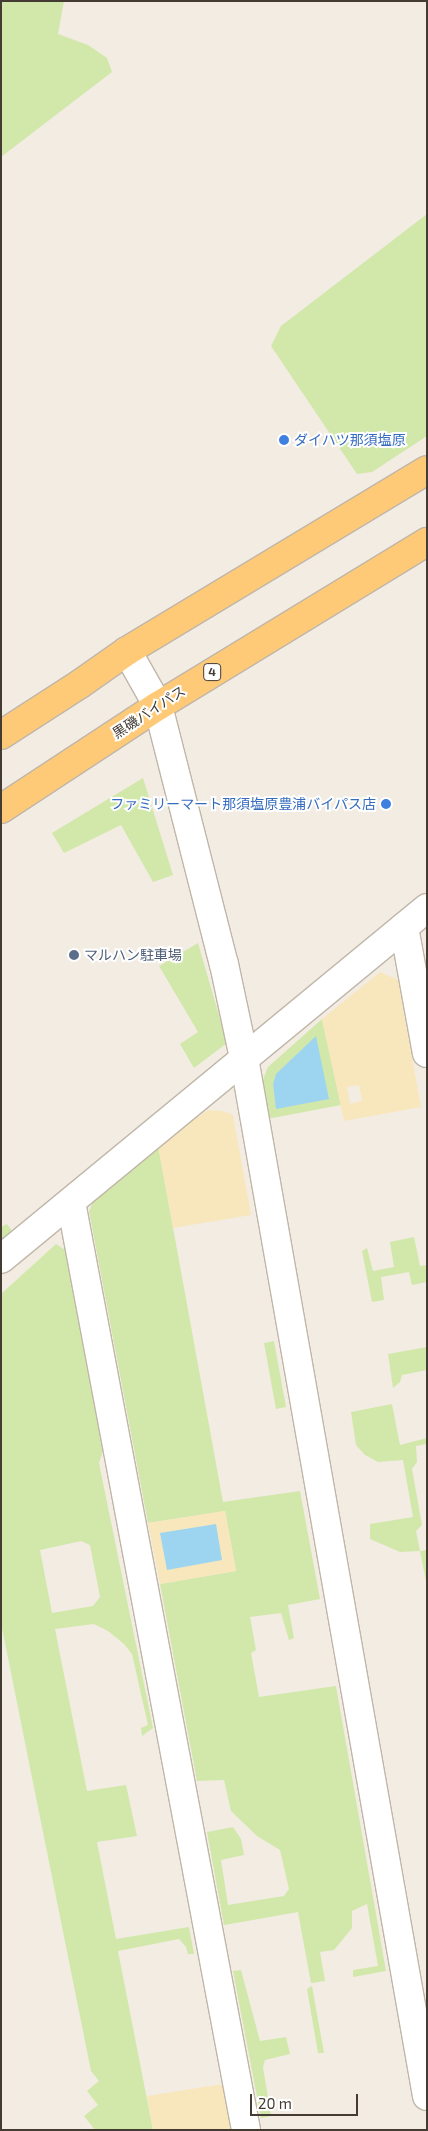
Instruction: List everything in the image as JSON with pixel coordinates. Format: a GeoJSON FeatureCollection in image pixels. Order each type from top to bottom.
{"type":"FeatureCollection","features":[{"type":"Feature","properties":{"kind":"highway"},"geometry":{"type":"LineString","coordinates":[[1,735],[127,651],[427,470]]}},
{"type":"Feature","properties":{"kind":"highway","name":"黒磯バイパス"},"geometry":{"type":"LineString","coordinates":[[1,809],[158,706],[427,542]]}},
{"type":"Feature","properties":{"kind":"street"},"geometry":{"type":"LineString","coordinates":[[127,651],[158,706],[224,964],[244,1058],[427,2096]]}},
{"type":"Feature","properties":{"kind":"street"},"geometry":{"type":"LineString","coordinates":[[1,1259],[427,908]]}},
{"type":"Feature","properties":{"kind":"street"},"geometry":{"type":"LineString","coordinates":[[404,927],[427,1053]]}},
{"type":"Feature","properties":{"kind":"street"},"geometry":{"type":"LineString","coordinates":[[70,1202],[246,2130]]}},
{"type":"Feature","properties":{"kind":"green space"},"geometry":{"type":"Polygon","coordinates":[[[1,1],[64,1],[58,34],[88,45],[107,58],[112,72],[1,157],[1,1]]]}},
{"type":"Feature","properties":{"kind":"green space"},"geometry":{"type":"Polygon","coordinates":[[[427,214],[427,436],[372,472],[357,474],[271,346],[281,326],[427,214]]]}},
{"type":"Feature","properties":{"kind":"green space"},"geometry":{"type":"Polygon","coordinates":[[[143,778],[173,875],[153,882],[121,825],[64,853],[52,833],[143,778]]]}},
{"type":"Feature","properties":{"kind":"green space"},"geometry":{"type":"Polygon","coordinates":[[[198,943],[227,1043],[194,1068],[180,1044],[198,1032],[159,966],[198,943]]]}},
{"type":"Feature","properties":{"kind":"green space"},"geometry":{"type":"Polygon","coordinates":[[[322,1019],[341,1105],[267,1119],[262,1082],[268,1067],[322,1019]]]}},
{"type":"Feature","properties":{"kind":"green space"},"geometry":{"type":"Polygon","coordinates":[[[158,1145],[223,1502],[300,1491],[320,1599],[288,1605],[294,1638],[289,1640],[281,1613],[250,1617],[256,1650],[251,1653],[259,1697],[336,1686],[386,1971],[353,1977],[353,1970],[378,1966],[367,1904],[352,1911],[352,1928],[334,1950],[320,1952],[325,1981],[311,1983],[298,1912],[224,1925],[207,1832],[233,1827],[241,1839],[244,1855],[221,1860],[228,1905],[284,1896],[289,1889],[280,1850],[257,1836],[231,1811],[224,1780],[197,1781],[160,1584],[236,1571],[225,1511],[148,1523],[89,1211],[94,1200],[158,1145]]]}},
{"type":"Feature","properties":{"kind":"green space"},"geometry":{"type":"Polygon","coordinates":[[[7,1224],[12,1231],[1,1240],[1,1227],[7,1224]]]}},
{"type":"Feature","properties":{"kind":"green space"},"geometry":{"type":"Polygon","coordinates":[[[414,1237],[420,1266],[427,1265],[427,1282],[412,1285],[409,1272],[381,1277],[384,1300],[372,1302],[362,1251],[367,1248],[373,1271],[394,1267],[390,1242],[414,1237]]]}},
{"type":"Feature","properties":{"kind":"green space"},"geometry":{"type":"Polygon","coordinates":[[[56,1244],[65,1250],[103,1451],[99,1463],[153,1728],[142,1736],[141,1728],[148,1725],[132,1654],[124,1644],[108,1631],[94,1624],[55,1629],[87,1791],[126,1785],[137,1836],[97,1842],[116,1939],[189,1927],[194,1954],[188,1954],[186,1947],[179,1939],[118,1951],[153,2130],[95,2130],[84,2116],[98,2105],[87,2091],[99,2081],[91,2071],[1,1623],[1,1294],[56,1244]],[[81,1541],[40,1550],[52,1613],[93,1606],[100,1597],[90,1545],[81,1541]]]}},
{"type":"Feature","properties":{"kind":"green space"},"geometry":{"type":"Polygon","coordinates":[[[274,1341],[286,1407],[276,1409],[264,1343],[274,1341]]]}},
{"type":"Feature","properties":{"kind":"green space"},"geometry":{"type":"Polygon","coordinates":[[[427,1347],[427,1370],[402,1375],[400,1382],[393,1388],[388,1354],[427,1347]]]}},
{"type":"Feature","properties":{"kind":"green space"},"geometry":{"type":"Polygon","coordinates":[[[392,1404],[400,1445],[427,1438],[427,1444],[416,1446],[417,1462],[412,1469],[422,1525],[416,1531],[420,1551],[400,1552],[370,1539],[370,1524],[413,1517],[403,1460],[378,1462],[365,1455],[356,1445],[351,1412],[392,1404]]]}},
{"type":"Feature","properties":{"kind":"green space"},"geometry":{"type":"Polygon","coordinates":[[[427,1550],[427,1586],[420,1551],[427,1550]]]}},
{"type":"Feature","properties":{"kind":"green space"},"geometry":{"type":"Polygon","coordinates":[[[241,1970],[260,2041],[286,2037],[290,2054],[265,2060],[263,2067],[271,2116],[261,2118],[233,1971],[241,1970]]]}},
{"type":"Feature","properties":{"kind":"green space"},"geometry":{"type":"Polygon","coordinates":[[[312,1986],[324,2053],[318,2053],[307,1989],[312,1986]]]}},
{"type":"Feature","properties":{"kind":"sand"},"geometry":{"type":"Polygon","coordinates":[[[380,972],[398,980],[421,1107],[344,1121],[322,1019],[380,972]],[[359,1085],[347,1087],[350,1104],[362,1101],[359,1085]]]}},
{"type":"Feature","properties":{"kind":"sand"},"geometry":{"type":"Polygon","coordinates":[[[208,1110],[222,1111],[233,1115],[251,1215],[173,1228],[158,1145],[208,1110]]]}},
{"type":"Feature","properties":{"kind":"sand"},"geometry":{"type":"Polygon","coordinates":[[[225,1511],[236,1571],[160,1584],[148,1523],[225,1511]]]}},
{"type":"Feature","properties":{"kind":"sand"},"geometry":{"type":"Polygon","coordinates":[[[223,2084],[231,2130],[153,2130],[147,2096],[223,2084]]]}},
{"type":"Feature","properties":{"kind":"water"},"geometry":{"type":"Polygon","coordinates":[[[316,1036],[329,1099],[276,1109],[273,1084],[276,1074],[316,1036]]]}},
{"type":"Feature","properties":{"kind":"water"},"geometry":{"type":"Polygon","coordinates":[[[216,1524],[222,1560],[167,1570],[160,1533],[216,1524]]]}},
{"type":"Feature","properties":{"kind":"place","name":"ダイハツ那須塩原"},"geometry":{"type":"Point","coordinates":[284,440]}},
{"type":"Feature","properties":{"kind":"place","name":"ファミリーマート那須塩原豊浦バイパス店"},"geometry":{"type":"Point","coordinates":[386,804]}},
{"type":"Feature","properties":{"kind":"place","name":"マルハン駐車場"},"geometry":{"type":"Point","coordinates":[74,955]}}]}
